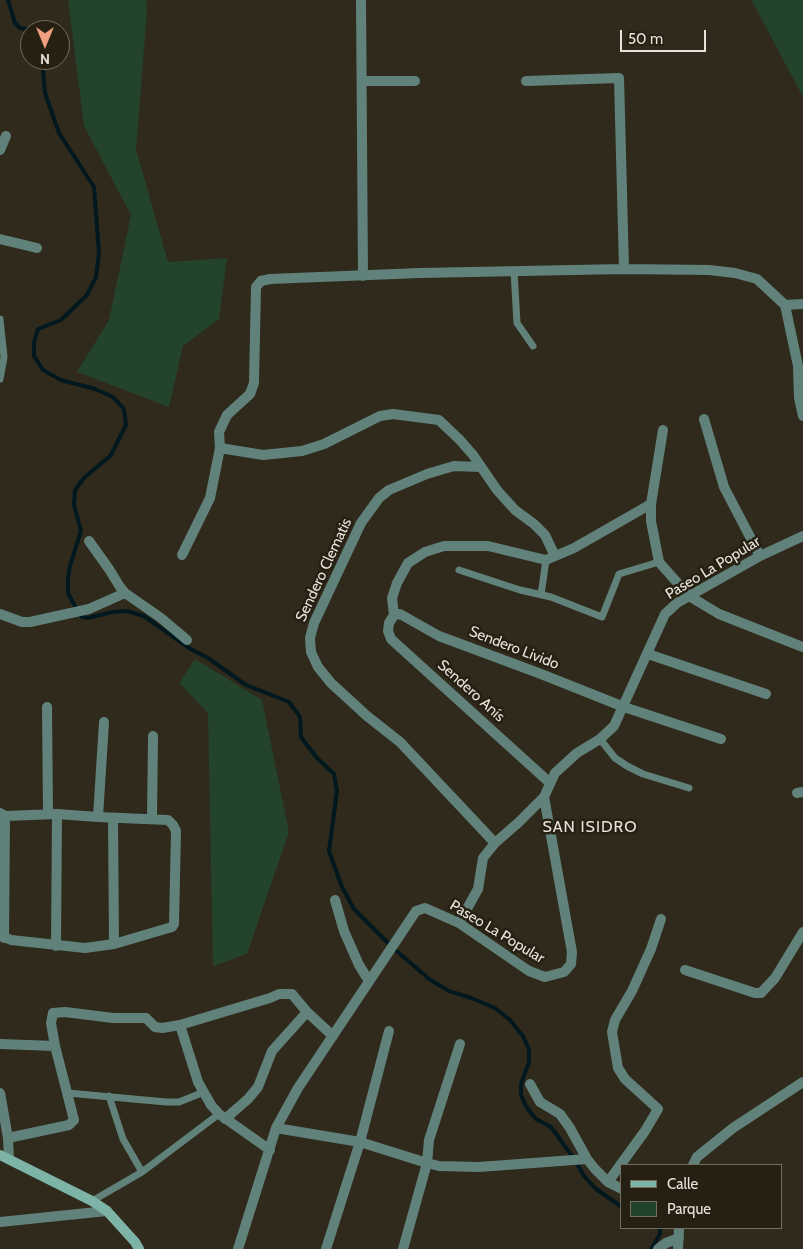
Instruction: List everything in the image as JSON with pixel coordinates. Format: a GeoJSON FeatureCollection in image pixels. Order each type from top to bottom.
{"type":"FeatureCollection","features":[{"type":"Feature","properties":{"kind":"main road"},"geometry":{"type":"LineString","coordinates":[[5,1157],[92,1201],[107,1211],[139,1249]]}},
{"type":"Feature","properties":{"kind":"street"},"geometry":{"type":"LineString","coordinates":[[361,0],[362,276]]}},
{"type":"Feature","properties":{"kind":"street"},"geometry":{"type":"LineString","coordinates":[[526,81],[619,78],[624,269]]}},
{"type":"Feature","properties":{"kind":"street"},"geometry":{"type":"LineString","coordinates":[[362,81],[415,81]]}},
{"type":"Feature","properties":{"kind":"street"},"geometry":{"type":"LineString","coordinates":[[0,150],[6,136]]}},
{"type":"Feature","properties":{"kind":"street"},"geometry":{"type":"LineString","coordinates":[[0,239],[37,248]]}},
{"type":"Feature","properties":{"kind":"street"},"geometry":{"type":"LineString","coordinates":[[182,555],[210,498],[220,448],[219,432],[227,415],[250,394],[254,382],[256,287],[261,282],[270,279],[420,273],[624,269],[709,270],[735,273],[757,279],[785,305],[798,366],[799,398],[803,416]]}},
{"type":"Feature","properties":{"kind":"street"},"geometry":{"type":"LineString","coordinates":[[785,305],[803,304]]}},
{"type":"Feature","properties":{"kind":"street"},"geometry":{"type":"LineString","coordinates":[[220,448],[263,455],[302,451],[324,444],[380,416],[393,414],[438,420],[459,439],[514,510],[534,524],[544,535],[550,558],[574,548],[651,504]]}},
{"type":"Feature","properties":{"kind":"street"},"geometry":{"type":"LineString","coordinates":[[704,419],[724,487],[760,556]]}},
{"type":"Feature","properties":{"kind":"street"},"geometry":{"type":"LineString","coordinates":[[663,430],[651,504],[659,562],[689,596],[719,614],[803,647]]}},
{"type":"Feature","properties":{"kind":"street","name":"Sendero Clematis"},"geometry":{"type":"LineString","coordinates":[[481,467],[454,466],[427,474],[389,490],[379,498],[361,523],[314,623],[310,638],[311,652],[318,667],[331,683],[367,716],[400,742],[495,844]]}},
{"type":"Feature","properties":{"kind":"street","name":"Paseo La Popular"},"geometry":{"type":"LineString","coordinates":[[238,1249],[276,1128],[298,1088],[416,911],[425,908],[459,923],[529,971],[546,977],[564,972],[571,964],[572,952],[544,797],[555,773],[570,760],[600,740],[614,726],[665,614],[677,603],[689,596],[760,556],[803,536]]}},
{"type":"Feature","properties":{"kind":"street"},"geometry":{"type":"LineString","coordinates":[[89,541],[120,588],[161,618],[186,640]]}},
{"type":"Feature","properties":{"kind":"street","name":"Sendero Anís"},"geometry":{"type":"LineString","coordinates":[[550,558],[488,546],[444,546],[425,552],[408,563],[397,583],[392,598],[394,615],[389,623],[388,631],[391,639],[550,783]]}},
{"type":"Feature","properties":{"kind":"street"},"geometry":{"type":"LineString","coordinates":[[0,614],[22,622],[30,622],[89,609],[125,593]]}},
{"type":"Feature","properties":{"kind":"street","name":"Sendero Livido"},"geometry":{"type":"LineString","coordinates":[[394,615],[400,614],[440,636],[624,707],[721,738]]}},
{"type":"Feature","properties":{"kind":"street"},"geometry":{"type":"LineString","coordinates":[[648,654],[766,694]]}},
{"type":"Feature","properties":{"kind":"street"},"geometry":{"type":"LineString","coordinates":[[47,707],[53,814],[56,946]]}},
{"type":"Feature","properties":{"kind":"street"},"geometry":{"type":"LineString","coordinates":[[98,817],[104,722]]}},
{"type":"Feature","properties":{"kind":"street"},"geometry":{"type":"LineString","coordinates":[[152,819],[153,736]]}},
{"type":"Feature","properties":{"kind":"street"},"geometry":{"type":"LineString","coordinates":[[459,923],[478,889],[483,858],[544,797]]}},
{"type":"Feature","properties":{"kind":"street"},"geometry":{"type":"LineString","coordinates":[[3,814],[53,814],[168,820],[176,831],[174,924],[172,928],[114,944],[85,948],[56,946],[2,937],[3,814]]}},
{"type":"Feature","properties":{"kind":"street"},"geometry":{"type":"LineString","coordinates":[[113,818],[114,944]]}},
{"type":"Feature","properties":{"kind":"street"},"geometry":{"type":"LineString","coordinates":[[335,900],[344,931],[369,981]]}},
{"type":"Feature","properties":{"kind":"street"},"geometry":{"type":"LineString","coordinates":[[621,1164],[646,1131],[658,1109],[625,1079],[618,1068],[612,1032],[616,1020],[652,949],[661,919]]}},
{"type":"Feature","properties":{"kind":"street"},"geometry":{"type":"LineString","coordinates":[[684,970],[755,993],[761,993],[775,978],[803,932]]}},
{"type":"Feature","properties":{"kind":"street"},"geometry":{"type":"LineString","coordinates":[[8,1138],[69,1125],[74,1120],[55,1046],[51,1023],[53,1013],[65,1012],[113,1018],[146,1018],[155,1027],[162,1028],[180,1025],[279,994],[292,994],[307,1012],[333,1036]]}},
{"type":"Feature","properties":{"kind":"street"},"geometry":{"type":"LineString","coordinates":[[222,1116],[248,1098],[258,1087],[272,1051],[307,1012]]}},
{"type":"Feature","properties":{"kind":"street"},"geometry":{"type":"LineString","coordinates":[[180,1025],[198,1082],[211,1105],[222,1116],[270,1150]]}},
{"type":"Feature","properties":{"kind":"street"},"geometry":{"type":"LineString","coordinates":[[326,1249],[360,1142],[389,1031]]}},
{"type":"Feature","properties":{"kind":"street"},"geometry":{"type":"LineString","coordinates":[[0,1044],[55,1046]]}},
{"type":"Feature","properties":{"kind":"street"},"geometry":{"type":"LineString","coordinates":[[403,1249],[426,1164],[429,1140],[460,1044]]}},
{"type":"Feature","properties":{"kind":"street"},"geometry":{"type":"LineString","coordinates":[[693,1164],[698,1157],[732,1128],[803,1082]]}},
{"type":"Feature","properties":{"kind":"street"},"geometry":{"type":"LineString","coordinates":[[530,1084],[540,1102],[560,1114],[570,1128],[586,1159],[608,1182],[620,1188]]}},
{"type":"Feature","properties":{"kind":"street"},"geometry":{"type":"LineString","coordinates":[[0,1093],[8,1138],[5,1157]]}},
{"type":"Feature","properties":{"kind":"street"},"geometry":{"type":"LineString","coordinates":[[276,1128],[360,1142],[426,1164],[439,1166],[479,1167],[586,1159]]}},
{"type":"Feature","properties":{"kind":"street"},"geometry":{"type":"LineString","coordinates":[[608,1182],[620,1166]]}},
{"type":"Feature","properties":{"kind":"street"},"geometry":{"type":"LineString","coordinates":[[0,1222],[107,1211]]}},
{"type":"Feature","properties":{"kind":"street"},"geometry":{"type":"LineString","coordinates":[[658,1249],[679,1238]]}},
{"type":"Feature","properties":{"kind":"lane"},"geometry":{"type":"LineString","coordinates":[[514,271],[517,323],[533,346]]}},
{"type":"Feature","properties":{"kind":"lane"},"geometry":{"type":"LineString","coordinates":[[0,319],[4,357],[0,379]]}},
{"type":"Feature","properties":{"kind":"lane"},"geometry":{"type":"LineString","coordinates":[[541,595],[550,558]]}},
{"type":"Feature","properties":{"kind":"lane"},"geometry":{"type":"LineString","coordinates":[[459,570],[541,595],[602,617],[619,574],[659,562]]}},
{"type":"Feature","properties":{"kind":"lane"},"geometry":{"type":"LineString","coordinates":[[600,740],[615,758],[628,766],[643,774],[689,788]]}},
{"type":"Feature","properties":{"kind":"lane"},"geometry":{"type":"LineString","coordinates":[[68,1093],[179,1102],[204,1092]]}},
{"type":"Feature","properties":{"kind":"lane"},"geometry":{"type":"LineString","coordinates":[[109,1096],[123,1140],[142,1172]]}},
{"type":"Feature","properties":{"kind":"lane"},"geometry":{"type":"LineString","coordinates":[[92,1201],[142,1172],[222,1116]]}},
{"type":"Feature","properties":{"kind":"green space"},"geometry":{"type":"Polygon","coordinates":[[[68,0],[146,0],[147,11],[136,149],[168,262],[227,258],[219,319],[183,346],[169,407],[77,372],[109,320],[131,215],[84,126],[68,0]]]}},
{"type":"Feature","properties":{"kind":"green space"},"geometry":{"type":"Polygon","coordinates":[[[752,0],[803,0],[803,97],[753,3],[752,0]]]}},
{"type":"Feature","properties":{"kind":"green space"},"geometry":{"type":"Polygon","coordinates":[[[195,659],[262,700],[289,832],[247,954],[213,966],[208,713],[179,683],[195,659]]]}},
{"type":"Feature","properties":{"kind":"waterway"},"geometry":{"type":"LineString","coordinates":[[8,0],[15,23],[20,28]]}},
{"type":"Feature","properties":{"kind":"waterway"},"geometry":{"type":"LineString","coordinates":[[43,70],[45,93],[59,133],[94,187],[99,253],[96,277],[87,295],[61,320],[38,329],[34,342],[34,356],[43,370],[61,380],[95,389],[113,397],[124,409],[126,425],[111,455],[84,478],[75,490],[74,505],[81,531],[70,566],[68,593],[82,617],[88,618],[112,612],[127,611],[144,616],[246,685],[289,702],[300,717],[301,737],[316,757],[334,774],[337,791],[329,851],[342,887],[354,909],[392,947],[429,979],[449,991],[495,1008],[510,1020],[523,1036],[529,1050],[529,1062],[521,1084],[521,1095],[527,1108],[536,1119],[551,1127],[584,1176],[596,1189],[620,1206]]}},
{"type":"Feature","properties":{"kind":"waterway"},"geometry":{"type":"LineString","coordinates":[[651,1249],[660,1234],[660,1229]]}},
{"type":"Feature","properties":{"kind":"district","name":"SAN ISIDRO"},"geometry":{"type":"Point","coordinates":[590,827]}}]}
